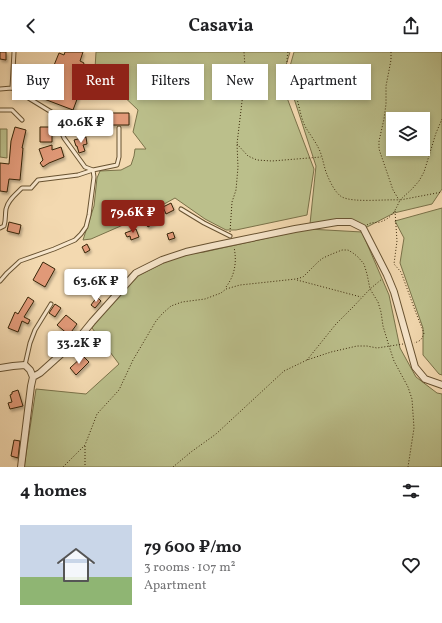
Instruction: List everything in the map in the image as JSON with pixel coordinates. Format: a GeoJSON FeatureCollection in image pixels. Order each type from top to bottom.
{"type":"FeatureCollection","features":[{"type":"Feature","properties":{"kind":"street"},"geometry":{"type":"LineString","coordinates":[[33,377],[40,373],[79,338],[136,274],[162,260],[186,252],[295,229],[337,222],[351,222],[363,228],[387,275],[394,292],[415,367],[425,379],[442,385]]}},
{"type":"Feature","properties":{"kind":"street"},"geometry":{"type":"LineString","coordinates":[[0,368],[25,366],[30,370],[33,377],[21,467]]}},
{"type":"Feature","properties":{"kind":"lane"},"geometry":{"type":"LineString","coordinates":[[13,64],[14,52]]}},
{"type":"Feature","properties":{"kind":"lane"},"geometry":{"type":"LineString","coordinates":[[0,89],[12,88]]}},
{"type":"Feature","properties":{"kind":"lane"},"geometry":{"type":"LineString","coordinates":[[32,100],[53,113],[64,138],[85,166],[93,170]]}},
{"type":"Feature","properties":{"kind":"lane"},"geometry":{"type":"LineString","coordinates":[[0,110],[12,110],[22,120]]}},
{"type":"Feature","properties":{"kind":"lane"},"geometry":{"type":"LineString","coordinates":[[0,228],[4,226],[6,220],[6,210],[11,199],[22,188],[31,188],[38,180],[78,175],[117,165],[119,156],[119,128]]}},
{"type":"Feature","properties":{"kind":"lane"},"geometry":{"type":"LineString","coordinates":[[0,281],[20,262],[75,240],[81,234],[86,227],[89,215],[94,177],[93,170]]}},
{"type":"Feature","properties":{"kind":"lane"},"geometry":{"type":"LineString","coordinates":[[181,209],[230,236]]}},
{"type":"Feature","properties":{"kind":"lane"},"geometry":{"type":"LineString","coordinates":[[25,366],[30,343],[35,330],[51,304]]}},
{"type":"Feature","properties":{"kind":"path"},"geometry":{"type":"LineString","coordinates":[[230,236],[232,202],[236,190],[238,167],[237,144],[245,67],[244,52]]}},
{"type":"Feature","properties":{"kind":"path"},"geometry":{"type":"LineString","coordinates":[[288,52],[287,65],[289,81],[296,98],[301,117],[321,153],[326,172],[338,194],[342,197],[356,200],[400,200],[442,192]]}},
{"type":"Feature","properties":{"kind":"path"},"geometry":{"type":"LineString","coordinates":[[391,52],[386,86],[386,104],[379,141],[379,149],[394,190],[400,200]]}},
{"type":"Feature","properties":{"kind":"path"},"geometry":{"type":"LineString","coordinates":[[363,228],[370,223],[379,222],[392,216],[400,200],[412,190],[419,181],[424,172],[442,119]]}},
{"type":"Feature","properties":{"kind":"path"},"geometry":{"type":"LineString","coordinates":[[237,144],[248,156],[257,160],[272,161],[322,157]]}},
{"type":"Feature","properties":{"kind":"path"},"geometry":{"type":"LineString","coordinates":[[173,467],[216,434],[284,371],[307,360],[331,352],[357,346],[377,348],[408,344],[418,342],[422,339],[424,334],[401,272],[394,264],[397,241],[395,211]]}},
{"type":"Feature","properties":{"kind":"path"},"geometry":{"type":"LineString","coordinates":[[226,289],[236,267],[236,258],[232,242]]}},
{"type":"Feature","properties":{"kind":"path"},"geometry":{"type":"LineString","coordinates":[[63,467],[85,445],[98,414],[118,390],[133,360],[156,321],[171,306],[182,302],[204,299],[226,289],[240,285],[303,277],[318,262],[342,250],[348,250],[353,253],[364,264],[370,289],[380,307],[394,361],[408,387],[412,398],[414,428],[408,467]]}},
{"type":"Feature","properties":{"kind":"path"},"geometry":{"type":"LineString","coordinates":[[307,360],[336,324],[370,289],[387,275]]}},
{"type":"Feature","properties":{"kind":"path"},"geometry":{"type":"LineString","coordinates":[[296,279],[362,297]]}},
{"type":"Feature","properties":{"kind":"path"},"geometry":{"type":"LineString","coordinates":[[85,445],[85,467]]}},
{"type":"Feature","properties":{"kind":"green space"},"geometry":{"type":"Polygon","coordinates":[[[96,52],[290,52],[286,64],[276,64],[276,100],[288,100],[314,169],[307,215],[236,230],[226,230],[205,219],[175,198],[139,218],[91,239],[83,240],[94,206],[97,178],[100,171],[121,170],[131,165],[135,149],[146,149],[133,132],[138,110],[128,100],[129,100],[129,64],[95,64],[96,52]]]}},
{"type":"Feature","properties":{"kind":"green space"},"geometry":{"type":"Polygon","coordinates":[[[294,52],[442,52],[442,189],[432,204],[394,213],[367,227],[348,221],[310,224],[316,166],[294,100],[371,100],[371,64],[291,64],[294,52]]]}},
{"type":"Feature","properties":{"kind":"green space"},"geometry":{"type":"Polygon","coordinates":[[[0,129],[7,129],[7,158],[0,157],[0,129]]]}},
{"type":"Feature","properties":{"kind":"green space"},"geometry":{"type":"Polygon","coordinates":[[[442,208],[442,375],[439,374],[423,355],[423,328],[400,263],[404,238],[395,221],[442,208]]]}},
{"type":"Feature","properties":{"kind":"green space"},"geometry":{"type":"Polygon","coordinates":[[[308,229],[362,232],[389,295],[400,348],[416,377],[437,393],[442,394],[442,467],[24,467],[36,389],[86,394],[119,364],[92,328],[109,305],[136,277],[163,263],[188,254],[204,252],[308,229]]]}},
{"type":"Feature","properties":{"kind":"building"},"geometry":{"type":"Polygon","coordinates":[[[0,52],[6,52],[6,60],[0,59],[0,52]]]}},
{"type":"Feature","properties":{"kind":"building"},"geometry":{"type":"Polygon","coordinates":[[[65,52],[83,52],[80,61],[84,64],[72,64],[72,100],[77,100],[73,110],[47,100],[64,100],[64,64],[54,64],[59,53],[64,55],[65,52]]]}},
{"type":"Feature","properties":{"kind":"building"},"geometry":{"type":"Polygon","coordinates":[[[110,113],[129,113],[129,125],[110,125],[110,113]]]}},
{"type":"Feature","properties":{"kind":"building"},"geometry":{"type":"Polygon","coordinates":[[[15,127],[26,130],[22,148],[20,180],[9,179],[7,192],[0,191],[0,163],[9,164],[11,141],[15,127]]]}},
{"type":"Feature","properties":{"kind":"building"},"geometry":{"type":"Polygon","coordinates":[[[40,127],[52,127],[52,142],[40,142],[40,127]]]}},
{"type":"Feature","properties":{"kind":"building"},"geometry":{"type":"Polygon","coordinates":[[[86,137],[87,144],[83,145],[85,151],[79,153],[74,140],[86,137]]]}},
{"type":"Feature","properties":{"kind":"building"},"geometry":{"type":"Polygon","coordinates":[[[52,145],[52,150],[61,147],[64,157],[43,167],[40,163],[43,160],[39,149],[52,145]]]}},
{"type":"Feature","properties":{"kind":"building"},"geometry":{"type":"Polygon","coordinates":[[[171,203],[174,210],[166,214],[163,207],[171,203]]]}},
{"type":"Feature","properties":{"kind":"building"},"geometry":{"type":"Polygon","coordinates":[[[155,212],[159,220],[148,227],[143,219],[155,212]]]}},
{"type":"Feature","properties":{"kind":"building"},"geometry":{"type":"Polygon","coordinates":[[[9,222],[21,225],[19,234],[7,231],[9,222]]]}},
{"type":"Feature","properties":{"kind":"building"},"geometry":{"type":"Polygon","coordinates":[[[136,229],[139,237],[131,240],[130,236],[127,237],[125,233],[136,229]]]}},
{"type":"Feature","properties":{"kind":"building"},"geometry":{"type":"Polygon","coordinates":[[[173,232],[175,238],[169,240],[167,234],[173,232]]]}},
{"type":"Feature","properties":{"kind":"building"},"geometry":{"type":"Polygon","coordinates":[[[87,244],[90,250],[85,253],[82,247],[87,244]]]}},
{"type":"Feature","properties":{"kind":"building"},"geometry":{"type":"Polygon","coordinates":[[[43,262],[55,269],[45,287],[33,280],[43,262]]]}},
{"type":"Feature","properties":{"kind":"building"},"geometry":{"type":"Polygon","coordinates":[[[99,273],[105,278],[98,285],[93,281],[99,273]]]}},
{"type":"Feature","properties":{"kind":"building"},"geometry":{"type":"Polygon","coordinates":[[[28,297],[34,301],[24,317],[30,320],[28,324],[22,321],[18,332],[8,328],[15,312],[18,314],[28,297]]]}},
{"type":"Feature","properties":{"kind":"building"},"geometry":{"type":"Polygon","coordinates":[[[97,297],[101,301],[95,308],[91,305],[97,297]]]}},
{"type":"Feature","properties":{"kind":"building"},"geometry":{"type":"Polygon","coordinates":[[[55,304],[61,308],[55,317],[49,313],[55,304]]]}},
{"type":"Feature","properties":{"kind":"building"},"geometry":{"type":"Polygon","coordinates":[[[66,315],[77,324],[69,335],[57,325],[66,315]]]}},
{"type":"Feature","properties":{"kind":"building"},"geometry":{"type":"Polygon","coordinates":[[[83,356],[89,362],[76,375],[70,368],[83,356]]]}},
{"type":"Feature","properties":{"kind":"building"},"geometry":{"type":"Polygon","coordinates":[[[18,390],[23,406],[10,409],[8,403],[12,402],[10,395],[12,392],[18,390]]]}},
{"type":"Feature","properties":{"kind":"building"},"geometry":{"type":"Polygon","coordinates":[[[14,440],[20,441],[18,458],[11,456],[14,440]]]}}]}
